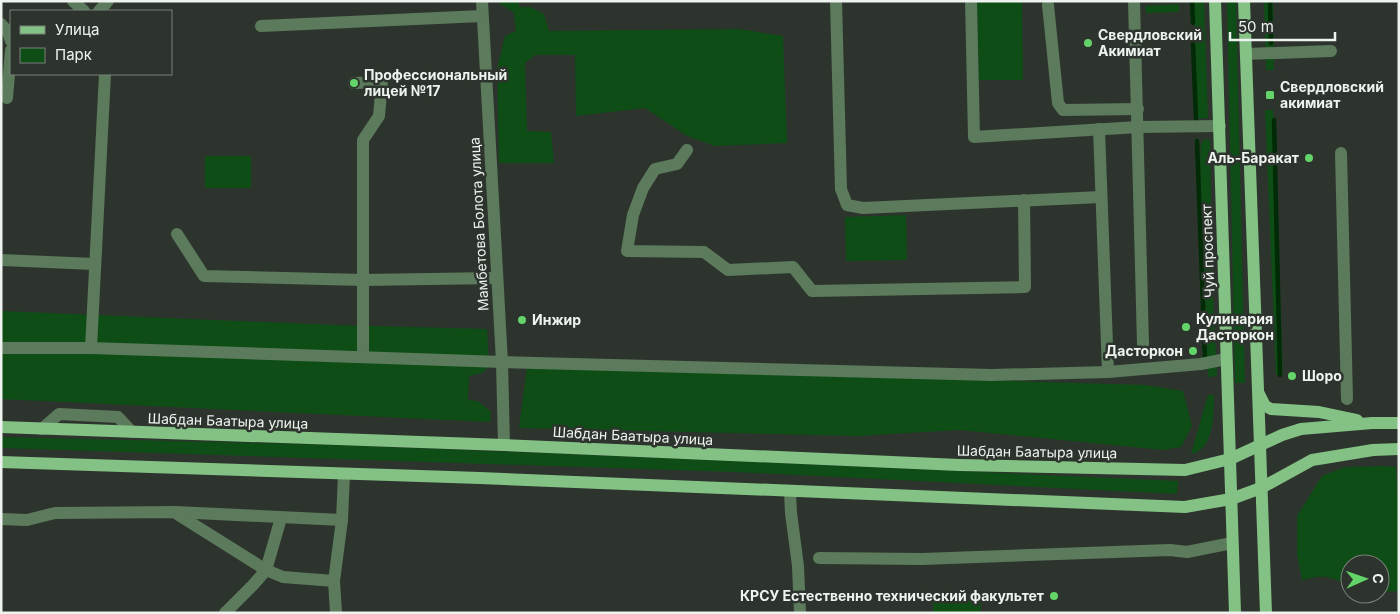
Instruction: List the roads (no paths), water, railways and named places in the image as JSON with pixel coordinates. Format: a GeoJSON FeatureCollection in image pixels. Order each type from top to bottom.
{"type":"FeatureCollection","features":[{"type":"Feature","properties":{"kind":"main road","name":"Чуй проспект"},"geometry":{"type":"LineString","coordinates":[[1215,1],[1235,613]]}},
{"type":"Feature","properties":{"kind":"main road"},"geometry":{"type":"LineString","coordinates":[[1244,1],[1266,613]]}},
{"type":"Feature","properties":{"kind":"main road"},"geometry":{"type":"LineString","coordinates":[[1257,387],[1261,401],[1271,409],[1319,412],[1372,423],[1399,423]]}},
{"type":"Feature","properties":{"kind":"main road","name":"Шабдан Баатыра улица"},"geometry":{"type":"LineString","coordinates":[[1,427],[504,445],[958,465],[1184,470],[1230,459],[1282,435],[1301,429],[1372,423]]}},
{"type":"Feature","properties":{"kind":"main road"},"geometry":{"type":"LineString","coordinates":[[1,462],[1185,508],[1231,499],[1261,488],[1312,460],[1373,450],[1399,449]]}},
{"type":"Feature","properties":{"kind":"street"},"geometry":{"type":"LineString","coordinates":[[72,1],[83,10]]}},
{"type":"Feature","properties":{"kind":"street","name":"Мамбетова Болота улица"},"geometry":{"type":"LineString","coordinates":[[482,1],[502,362],[504,445]]}},
{"type":"Feature","properties":{"kind":"street"},"geometry":{"type":"LineString","coordinates":[[836,1],[841,189],[847,205],[864,208],[1101,197]]}},
{"type":"Feature","properties":{"kind":"street"},"geometry":{"type":"LineString","coordinates":[[970,1],[974,137],[1099,129],[1220,126]]}},
{"type":"Feature","properties":{"kind":"street"},"geometry":{"type":"LineString","coordinates":[[1134,1],[1143,344]]}},
{"type":"Feature","properties":{"kind":"street"},"geometry":{"type":"LineString","coordinates":[[1048,6],[1056,87],[1060,107],[1063,110],[1138,109]]}},
{"type":"Feature","properties":{"kind":"street"},"geometry":{"type":"LineString","coordinates":[[261,26],[482,16]]}},
{"type":"Feature","properties":{"kind":"street"},"geometry":{"type":"LineString","coordinates":[[1246,54],[1331,50]]}},
{"type":"Feature","properties":{"kind":"street"},"geometry":{"type":"LineString","coordinates":[[7,98],[10,62]]}},
{"type":"Feature","properties":{"kind":"street"},"geometry":{"type":"LineString","coordinates":[[91,348],[105,75]]}},
{"type":"Feature","properties":{"kind":"street"},"geometry":{"type":"LineString","coordinates":[[354,82],[382,82],[379,116],[363,140],[363,356]]}},
{"type":"Feature","properties":{"kind":"street"},"geometry":{"type":"LineString","coordinates":[[1099,129],[1108,372]]}},
{"type":"Feature","properties":{"kind":"street"},"geometry":{"type":"LineString","coordinates":[[687,150],[677,164],[655,169],[643,188],[633,215],[627,251],[704,252],[728,270],[793,267],[812,291],[1025,287],[1024,200]]}},
{"type":"Feature","properties":{"kind":"street"},"geometry":{"type":"LineString","coordinates":[[1341,153],[1347,399]]}},
{"type":"Feature","properties":{"kind":"street"},"geometry":{"type":"LineString","coordinates":[[177,234],[204,276],[363,280],[496,278]]}},
{"type":"Feature","properties":{"kind":"street"},"geometry":{"type":"LineString","coordinates":[[1,260],[95,264]]}},
{"type":"Feature","properties":{"kind":"street"},"geometry":{"type":"LineString","coordinates":[[1,348],[91,348],[502,362],[606,363],[992,375],[1108,372],[1200,364],[1226,359]]}},
{"type":"Feature","properties":{"kind":"street"},"geometry":{"type":"LineString","coordinates":[[336,613],[334,580],[342,520],[344,474]]}},
{"type":"Feature","properties":{"kind":"street"},"geometry":{"type":"LineString","coordinates":[[790,492],[798,566],[800,613]]}},
{"type":"Feature","properties":{"kind":"street"},"geometry":{"type":"LineString","coordinates":[[1,519],[27,520],[55,513],[175,512],[342,520]]}},
{"type":"Feature","properties":{"kind":"street"},"geometry":{"type":"LineString","coordinates":[[175,512],[266,570],[283,577],[334,580]]}},
{"type":"Feature","properties":{"kind":"street"},"geometry":{"type":"LineString","coordinates":[[225,613],[266,570],[280,518]]}},
{"type":"Feature","properties":{"kind":"street"},"geometry":{"type":"LineString","coordinates":[[820,558],[922,559],[1170,550],[1187,552],[1232,543]]}},
{"type":"Feature","properties":{"kind":"waterway"},"geometry":{"type":"LineString","coordinates":[[1192,1],[1193,23]]}},
{"type":"Feature","properties":{"kind":"waterway"},"geometry":{"type":"LineString","coordinates":[[1270,1],[1271,43]]}},
{"type":"Feature","properties":{"kind":"waterway"},"geometry":{"type":"LineString","coordinates":[[1193,44],[1196,119]]}},
{"type":"Feature","properties":{"kind":"waterway"},"geometry":{"type":"LineString","coordinates":[[1274,120],[1280,375]]}},
{"type":"Feature","properties":{"kind":"waterway"},"geometry":{"type":"LineString","coordinates":[[1197,141],[1205,360]]}},
{"type":"Feature","properties":{"kind":"place","name":"Свердловский Акимиат"},"geometry":{"type":"Point","coordinates":[1088,43]}},
{"type":"Feature","properties":{"kind":"place","name":"Профессиональный лицей №17"},"geometry":{"type":"Point","coordinates":[354,83]}},
{"type":"Feature","properties":{"kind":"place","name":"Свердловский акимиат"},"geometry":{"type":"Point","coordinates":[1270,95]}},
{"type":"Feature","properties":{"kind":"place","name":"Аль-Баракат"},"geometry":{"type":"Point","coordinates":[1309,158]}},
{"type":"Feature","properties":{"kind":"place","name":"Инжир"},"geometry":{"type":"Point","coordinates":[522,320]}},
{"type":"Feature","properties":{"kind":"place","name":"Кулинария Дасторкон"},"geometry":{"type":"Point","coordinates":[1186,327]}},
{"type":"Feature","properties":{"kind":"place","name":"Дасторкон"},"geometry":{"type":"Point","coordinates":[1193,351]}},
{"type":"Feature","properties":{"kind":"place","name":"Шоро"},"geometry":{"type":"Point","coordinates":[1292,376]}},
{"type":"Feature","properties":{"kind":"place","name":"КРСУ Естественно технический факультет"},"geometry":{"type":"Point","coordinates":[1054,596]}}]}
